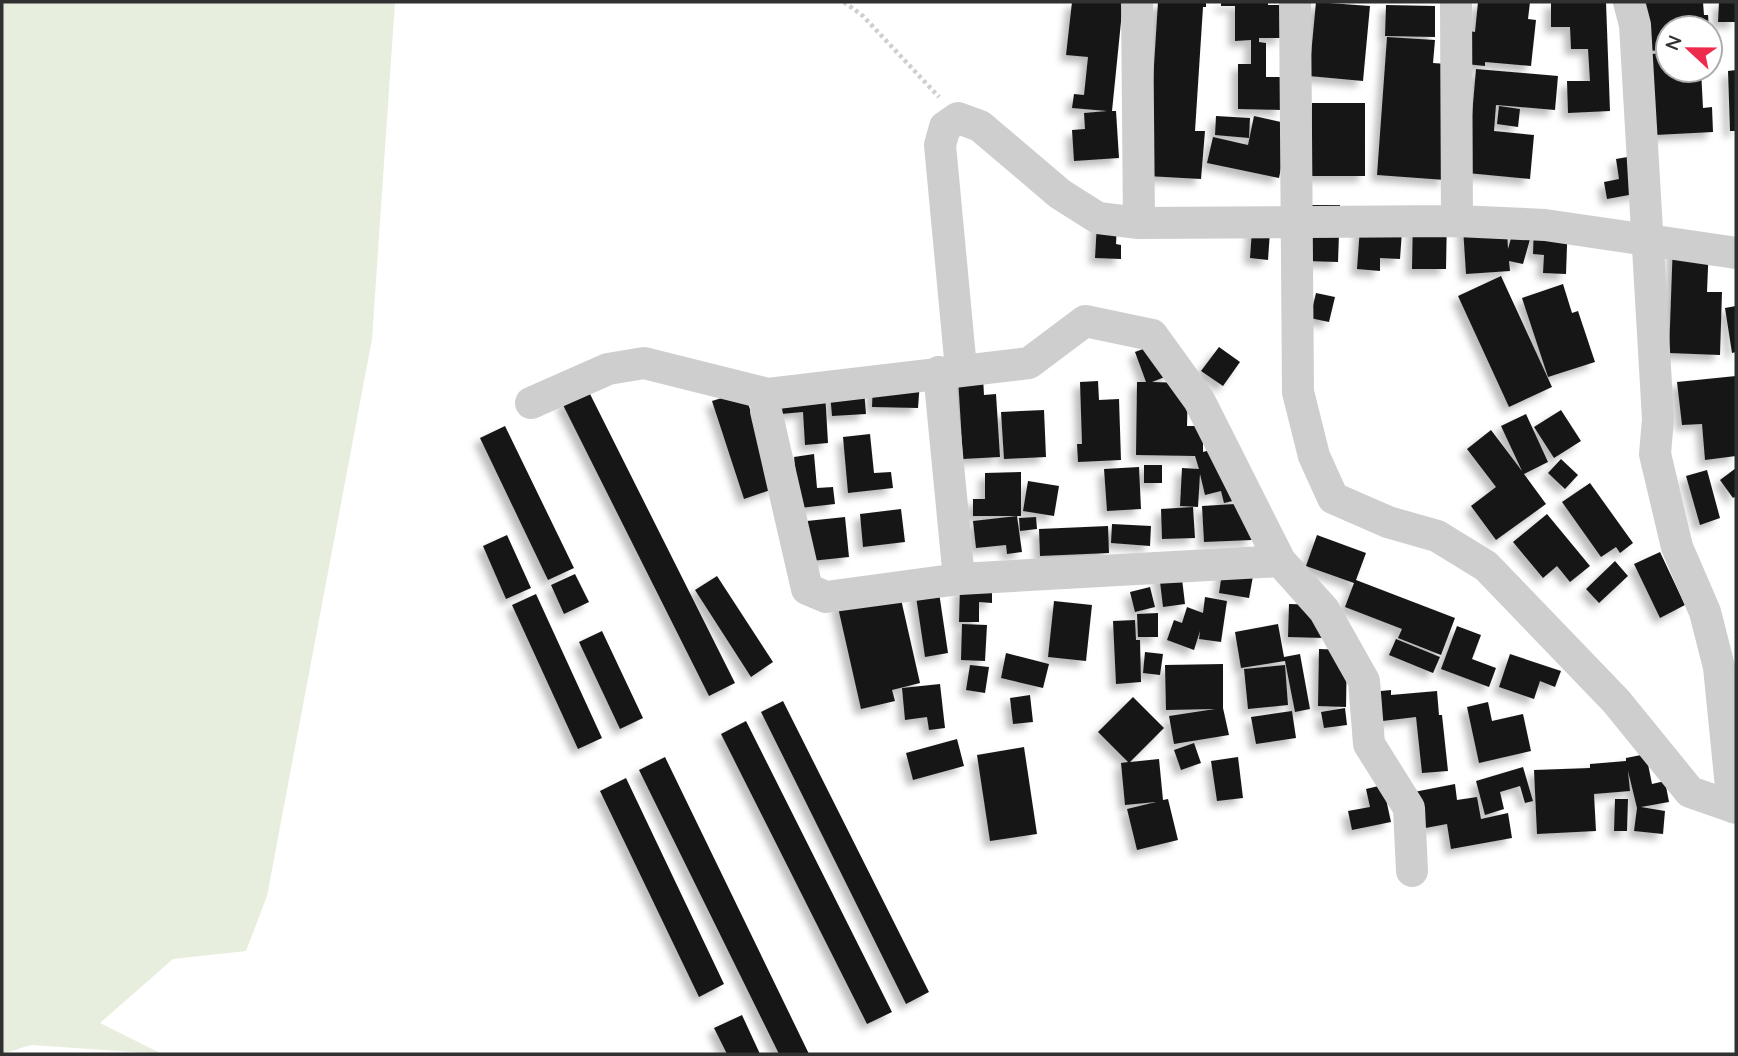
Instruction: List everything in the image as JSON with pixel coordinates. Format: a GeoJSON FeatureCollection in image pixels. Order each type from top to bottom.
{"type":"FeatureCollection","features":[{"type":"Feature","properties":{"kind":"street"},"geometry":{"type":"LineString","coordinates":[[1138,2],[1139,223]]}},
{"type":"Feature","properties":{"kind":"street"},"geometry":{"type":"LineString","coordinates":[[1295,2],[1298,392],[1314,456],[1333,498],[1388,522],[1437,536],[1486,566],[1616,701],[1690,792],[1735,808],[1718,667],[1705,612],[1677,547],[1656,454],[1658,419],[1649,239],[1635,25],[1629,2]]}},
{"type":"Feature","properties":{"kind":"street"},"geometry":{"type":"LineString","coordinates":[[1456,2],[1457,221]]}},
{"type":"Feature","properties":{"kind":"street"},"geometry":{"type":"LineString","coordinates":[[959,579],[940,145],[945,127],[958,118],[980,126],[1059,194],[1098,218],[1139,223],[1457,221],[1545,225],[1736,253]]}},
{"type":"Feature","properties":{"kind":"street"},"geometry":{"type":"LineString","coordinates":[[531,403],[608,369],[643,363],[768,394],[1029,363],[1086,321],[1152,335],[1199,400],[1280,561],[1324,610],[1364,681],[1370,744],[1409,808],[1412,871]]}},
{"type":"Feature","properties":{"kind":"street"},"geometry":{"type":"LineString","coordinates":[[768,394],[766,411],[807,589],[826,597],[959,579],[1280,561]]}},
{"type":"Feature","properties":{"kind":"path"},"geometry":{"type":"LineString","coordinates":[[844,2],[863,16],[901,54],[958,118]]}},
{"type":"Feature","properties":{"kind":"green space"},"geometry":{"type":"Polygon","coordinates":[[[2,2],[395,2],[372,339],[267,896],[246,951],[173,959],[100,1023],[162,1054],[31,1045],[2,1054],[2,2]]]}},
{"type":"Feature","properties":{"kind":"building"},"geometry":{"type":"Polygon","coordinates":[[[1072,2],[1123,2],[1112,111],[1116,111],[1119,158],[1074,161],[1072,130],[1085,129],[1084,113],[1107,111],[1072,108],[1074,94],[1084,95],[1088,57],[1066,55],[1072,2]]]}},
{"type":"Feature","properties":{"kind":"building"},"geometry":{"type":"Polygon","coordinates":[[[1158,2],[1206,2],[1206,7],[1203,7],[1195,131],[1205,131],[1201,179],[1147,176],[1158,2]]]}},
{"type":"Feature","properties":{"kind":"building"},"geometry":{"type":"Polygon","coordinates":[[[1221,2],[1268,2],[1268,5],[1282,5],[1282,38],[1259,38],[1259,42],[1266,43],[1266,77],[1282,77],[1281,110],[1238,109],[1238,64],[1251,64],[1251,40],[1235,41],[1235,6],[1221,6],[1221,2]]]}},
{"type":"Feature","properties":{"kind":"building"},"geometry":{"type":"Polygon","coordinates":[[[1316,2],[1370,6],[1363,81],[1309,76],[1316,2]]]}},
{"type":"Feature","properties":{"kind":"building"},"geometry":{"type":"Polygon","coordinates":[[[1478,2],[1530,2],[1528,19],[1536,20],[1531,66],[1485,62],[1485,66],[1466,64],[1469,31],[1475,32],[1478,2]]]}},
{"type":"Feature","properties":{"kind":"building"},"geometry":{"type":"Polygon","coordinates":[[[1551,2],[1606,2],[1610,111],[1568,113],[1567,81],[1590,81],[1588,49],[1571,49],[1570,27],[1551,27],[1551,2]]]}},
{"type":"Feature","properties":{"kind":"building"},"geometry":{"type":"Polygon","coordinates":[[[1641,2],[1703,2],[1704,14],[1654,14],[1654,51],[1643,51],[1641,2]]]}},
{"type":"Feature","properties":{"kind":"building"},"geometry":{"type":"Polygon","coordinates":[[[1719,2],[1736,2],[1736,22],[1724,22],[1724,14],[1718,14],[1719,2]]]}},
{"type":"Feature","properties":{"kind":"building"},"geometry":{"type":"Polygon","coordinates":[[[1386,5],[1435,6],[1435,37],[1385,36],[1386,5]]]}},
{"type":"Feature","properties":{"kind":"building"},"geometry":{"type":"Polygon","coordinates":[[[1387,37],[1435,40],[1433,63],[1447,64],[1445,180],[1377,175],[1387,37]]]}},
{"type":"Feature","properties":{"kind":"building"},"geometry":{"type":"Polygon","coordinates":[[[1650,54],[1654,54],[1654,84],[1702,84],[1703,108],[1712,107],[1713,132],[1655,135],[1650,54]]]}},
{"type":"Feature","properties":{"kind":"building"},"geometry":{"type":"Polygon","coordinates":[[[1476,69],[1558,76],[1555,110],[1496,105],[1494,131],[1534,135],[1530,179],[1467,173],[1476,69]]]}},
{"type":"Feature","properties":{"kind":"building"},"geometry":{"type":"Polygon","coordinates":[[[1736,70],[1736,131],[1730,131],[1728,71],[1736,70]]]}},
{"type":"Feature","properties":{"kind":"building"},"geometry":{"type":"Polygon","coordinates":[[[1312,103],[1365,103],[1365,176],[1311,176],[1312,103]]]}},
{"type":"Feature","properties":{"kind":"building"},"geometry":{"type":"Polygon","coordinates":[[[1499,106],[1520,109],[1518,127],[1497,124],[1499,106]]]}},
{"type":"Feature","properties":{"kind":"building"},"geometry":{"type":"Polygon","coordinates":[[[1216,116],[1250,118],[1249,138],[1215,135],[1216,116]]]}},
{"type":"Feature","properties":{"kind":"building"},"geometry":{"type":"Polygon","coordinates":[[[1254,116],[1290,124],[1279,178],[1207,163],[1213,137],[1248,145],[1254,116]]]}},
{"type":"Feature","properties":{"kind":"building"},"geometry":{"type":"Polygon","coordinates":[[[1633,156],[1640,193],[1607,199],[1604,182],[1619,179],[1616,159],[1633,156]]]}},
{"type":"Feature","properties":{"kind":"building"},"geometry":{"type":"Polygon","coordinates":[[[1307,205],[1340,205],[1338,262],[1305,261],[1307,205]]]}},
{"type":"Feature","properties":{"kind":"building"},"geometry":{"type":"Polygon","coordinates":[[[1506,210],[1508,249],[1517,217],[1568,218],[1566,274],[1543,273],[1544,255],[1533,254],[1534,225],[1523,264],[1509,261],[1510,271],[1466,274],[1462,212],[1506,210]]]}},
{"type":"Feature","properties":{"kind":"building"},"geometry":{"type":"Polygon","coordinates":[[[1361,214],[1403,217],[1400,259],[1380,258],[1380,271],[1357,269],[1361,214]]]}},
{"type":"Feature","properties":{"kind":"building"},"geometry":{"type":"Polygon","coordinates":[[[1413,214],[1447,214],[1446,269],[1412,269],[1413,214]]]}},
{"type":"Feature","properties":{"kind":"building"},"geometry":{"type":"Polygon","coordinates":[[[1253,216],[1271,217],[1268,260],[1250,258],[1253,216]]]}},
{"type":"Feature","properties":{"kind":"building"},"geometry":{"type":"Polygon","coordinates":[[[1097,223],[1117,224],[1116,244],[1121,245],[1121,259],[1095,258],[1097,223]]]}},
{"type":"Feature","properties":{"kind":"building"},"geometry":{"type":"Polygon","coordinates":[[[1673,242],[1709,243],[1707,292],[1722,292],[1720,355],[1669,353],[1673,242]]]}},
{"type":"Feature","properties":{"kind":"building"},"geometry":{"type":"Polygon","coordinates":[[[1501,276],[1552,387],[1509,407],[1458,296],[1501,276]]]}},
{"type":"Feature","properties":{"kind":"building"},"geometry":{"type":"Polygon","coordinates":[[[1563,284],[1572,313],[1578,311],[1595,362],[1548,377],[1522,298],[1563,284]]]}},
{"type":"Feature","properties":{"kind":"building"},"geometry":{"type":"Polygon","coordinates":[[[1316,293],[1335,297],[1329,322],[1310,318],[1316,293]]]}},
{"type":"Feature","properties":{"kind":"building"},"geometry":{"type":"Polygon","coordinates":[[[1736,306],[1736,352],[1732,353],[1725,308],[1736,306]]]}},
{"type":"Feature","properties":{"kind":"building"},"geometry":{"type":"Polygon","coordinates":[[[1164,341],[1170,375],[1152,382],[1188,383],[1187,426],[1203,426],[1203,452],[1228,445],[1241,499],[1224,503],[1221,491],[1205,495],[1200,474],[1198,507],[1180,506],[1182,468],[1199,469],[1195,456],[1136,455],[1137,382],[1146,382],[1135,352],[1164,341]]]}},
{"type":"Feature","properties":{"kind":"building"},"geometry":{"type":"Polygon","coordinates":[[[1219,347],[1240,362],[1223,386],[1201,371],[1219,347]]]}},
{"type":"Feature","properties":{"kind":"building"},"geometry":{"type":"Polygon","coordinates":[[[1736,376],[1736,456],[1705,460],[1702,424],[1682,425],[1677,382],[1736,376]]]}},
{"type":"Feature","properties":{"kind":"building"},"geometry":{"type":"Polygon","coordinates":[[[983,377],[984,395],[996,394],[1000,457],[963,459],[958,378],[983,377]]]}},
{"type":"Feature","properties":{"kind":"building"},"geometry":{"type":"Polygon","coordinates":[[[873,380],[920,381],[918,408],[872,407],[873,380]]]}},
{"type":"Feature","properties":{"kind":"building"},"geometry":{"type":"Polygon","coordinates":[[[1098,381],[1099,400],[1119,399],[1121,460],[1078,462],[1077,444],[1082,444],[1080,382],[1098,381]]]}},
{"type":"Feature","properties":{"kind":"building"},"geometry":{"type":"Polygon","coordinates":[[[588,390],[735,683],[709,696],[562,403],[588,390]]]}},
{"type":"Feature","properties":{"kind":"building"},"geometry":{"type":"Polygon","coordinates":[[[864,390],[866,414],[832,416],[830,393],[864,390]]]}},
{"type":"Feature","properties":{"kind":"building"},"geometry":{"type":"Polygon","coordinates":[[[744,391],[776,488],[744,499],[712,401],[744,391]]]}},
{"type":"Feature","properties":{"kind":"building"},"geometry":{"type":"Polygon","coordinates":[[[825,392],[828,443],[805,445],[803,412],[781,414],[780,395],[825,392]]]}},
{"type":"Feature","properties":{"kind":"building"},"geometry":{"type":"Polygon","coordinates":[[[1044,410],[1046,457],[1004,459],[1001,412],[1044,410]]]}},
{"type":"Feature","properties":{"kind":"building"},"geometry":{"type":"Polygon","coordinates":[[[1561,410],[1581,441],[1554,458],[1534,427],[1561,410]]]}},
{"type":"Feature","properties":{"kind":"building"},"geometry":{"type":"Polygon","coordinates":[[[1526,414],[1548,462],[1524,474],[1546,504],[1496,540],[1471,506],[1496,487],[1467,449],[1491,430],[1522,471],[1501,426],[1526,414]]]}},
{"type":"Feature","properties":{"kind":"building"},"geometry":{"type":"Polygon","coordinates":[[[505,426],[574,568],[548,580],[480,438],[505,426]]]}},
{"type":"Feature","properties":{"kind":"building"},"geometry":{"type":"Polygon","coordinates":[[[870,434],[874,473],[891,472],[893,488],[848,493],[843,437],[870,434]]]}},
{"type":"Feature","properties":{"kind":"building"},"geometry":{"type":"Polygon","coordinates":[[[814,454],[817,488],[833,487],[835,504],[800,508],[794,457],[814,454]]]}},
{"type":"Feature","properties":{"kind":"building"},"geometry":{"type":"Polygon","coordinates":[[[1561,459],[1578,475],[1565,489],[1548,473],[1561,459]]]}},
{"type":"Feature","properties":{"kind":"building"},"geometry":{"type":"Polygon","coordinates":[[[1144,465],[1162,465],[1162,483],[1144,483],[1144,465]]]}},
{"type":"Feature","properties":{"kind":"building"},"geometry":{"type":"Polygon","coordinates":[[[1139,467],[1141,509],[1107,511],[1104,469],[1139,467]]]}},
{"type":"Feature","properties":{"kind":"building"},"geometry":{"type":"Polygon","coordinates":[[[1736,468],[1736,496],[1733,498],[1720,480],[1736,468]]]}},
{"type":"Feature","properties":{"kind":"building"},"geometry":{"type":"Polygon","coordinates":[[[1707,470],[1720,518],[1700,525],[1686,476],[1707,470]]]}},
{"type":"Feature","properties":{"kind":"building"},"geometry":{"type":"Polygon","coordinates":[[[1021,472],[1021,516],[973,516],[973,499],[985,499],[985,473],[1021,472]]]}},
{"type":"Feature","properties":{"kind":"building"},"geometry":{"type":"Polygon","coordinates":[[[1028,481],[1059,486],[1054,516],[1023,511],[1028,481]]]}},
{"type":"Feature","properties":{"kind":"building"},"geometry":{"type":"Polygon","coordinates":[[[1590,483],[1633,543],[1620,553],[1616,547],[1601,557],[1562,502],[1590,483]]]}},
{"type":"Feature","properties":{"kind":"building"},"geometry":{"type":"Polygon","coordinates":[[[1251,503],[1252,540],[1204,542],[1202,506],[1251,503]]]}},
{"type":"Feature","properties":{"kind":"building"},"geometry":{"type":"Polygon","coordinates":[[[1193,507],[1195,538],[1162,539],[1161,509],[1193,507]]]}},
{"type":"Feature","properties":{"kind":"building"},"geometry":{"type":"Polygon","coordinates":[[[901,509],[905,542],[863,547],[860,514],[901,509]]]}},
{"type":"Feature","properties":{"kind":"building"},"geometry":{"type":"Polygon","coordinates":[[[1547,514],[1590,566],[1570,582],[1557,566],[1543,578],[1513,542],[1547,514]]]}},
{"type":"Feature","properties":{"kind":"building"},"geometry":{"type":"Polygon","coordinates":[[[1017,516],[1022,552],[1007,554],[1006,545],[976,548],[973,521],[1017,516]]]}},
{"type":"Feature","properties":{"kind":"building"},"geometry":{"type":"Polygon","coordinates":[[[845,517],[849,557],[811,561],[807,521],[845,517]]]}},
{"type":"Feature","properties":{"kind":"building"},"geometry":{"type":"Polygon","coordinates":[[[1036,517],[1037,529],[1020,531],[1019,518],[1036,517]]]}},
{"type":"Feature","properties":{"kind":"building"},"geometry":{"type":"Polygon","coordinates":[[[1112,524],[1151,526],[1150,546],[1111,543],[1112,524]]]}},
{"type":"Feature","properties":{"kind":"building"},"geometry":{"type":"Polygon","coordinates":[[[1108,526],[1109,553],[1040,556],[1039,529],[1108,526]]]}},
{"type":"Feature","properties":{"kind":"building"},"geometry":{"type":"Polygon","coordinates":[[[507,535],[531,588],[506,599],[483,546],[507,535]]]}},
{"type":"Feature","properties":{"kind":"building"},"geometry":{"type":"Polygon","coordinates":[[[1317,535],[1366,553],[1356,580],[1455,618],[1441,655],[1398,638],[1402,629],[1345,607],[1354,583],[1306,566],[1317,535]]]}},
{"type":"Feature","properties":{"kind":"building"},"geometry":{"type":"Polygon","coordinates":[[[1660,552],[1685,605],[1660,618],[1634,564],[1660,552]]]}},
{"type":"Feature","properties":{"kind":"building"},"geometry":{"type":"Polygon","coordinates":[[[1224,560],[1255,565],[1249,598],[1219,593],[1224,560]]]}},
{"type":"Feature","properties":{"kind":"building"},"geometry":{"type":"Polygon","coordinates":[[[1615,561],[1628,576],[1599,603],[1586,589],[1615,561]]]}},
{"type":"Feature","properties":{"kind":"building"},"geometry":{"type":"Polygon","coordinates":[[[1180,562],[1185,604],[1163,607],[1158,565],[1180,562]]]}},
{"type":"Feature","properties":{"kind":"building"},"geometry":{"type":"Polygon","coordinates":[[[575,574],[589,602],[564,614],[551,585],[575,574]]]}},
{"type":"Feature","properties":{"kind":"building"},"geometry":{"type":"Polygon","coordinates":[[[717,576],[773,662],[751,677],[695,590],[717,576]]]}},
{"type":"Feature","properties":{"kind":"building"},"geometry":{"type":"Polygon","coordinates":[[[937,579],[948,653],[925,657],[914,583],[937,579]]]}},
{"type":"Feature","properties":{"kind":"building"},"geometry":{"type":"Polygon","coordinates":[[[898,586],[920,683],[892,690],[895,701],[861,709],[837,603],[898,586]]]}},
{"type":"Feature","properties":{"kind":"building"},"geometry":{"type":"Polygon","coordinates":[[[960,587],[992,588],[992,603],[979,602],[979,622],[959,622],[960,587]]]}},
{"type":"Feature","properties":{"kind":"building"},"geometry":{"type":"Polygon","coordinates":[[[1150,587],[1155,607],[1135,612],[1130,592],[1150,587]]]}},
{"type":"Feature","properties":{"kind":"building"},"geometry":{"type":"Polygon","coordinates":[[[536,594],[602,738],[578,749],[512,605],[536,594]]]}},
{"type":"Feature","properties":{"kind":"building"},"geometry":{"type":"Polygon","coordinates":[[[1205,597],[1227,601],[1221,642],[1199,639],[1200,631],[1194,650],[1167,640],[1174,620],[1182,623],[1187,607],[1203,613],[1205,597]]]}},
{"type":"Feature","properties":{"kind":"building"},"geometry":{"type":"Polygon","coordinates":[[[1054,601],[1092,605],[1086,661],[1048,657],[1054,601]]]}},
{"type":"Feature","properties":{"kind":"building"},"geometry":{"type":"Polygon","coordinates":[[[1289,604],[1325,605],[1324,638],[1288,637],[1289,604]]]}},
{"type":"Feature","properties":{"kind":"building"},"geometry":{"type":"Polygon","coordinates":[[[1158,613],[1158,637],[1138,637],[1137,614],[1158,613]]]}},
{"type":"Feature","properties":{"kind":"building"},"geometry":{"type":"Polygon","coordinates":[[[1135,620],[1136,640],[1140,640],[1141,682],[1116,684],[1113,621],[1135,620]]]}},
{"type":"Feature","properties":{"kind":"building"},"geometry":{"type":"Polygon","coordinates":[[[962,624],[987,625],[985,661],[961,660],[962,624]]]}},
{"type":"Feature","properties":{"kind":"building"},"geometry":{"type":"Polygon","coordinates":[[[1278,624],[1284,657],[1300,654],[1310,709],[1295,712],[1285,661],[1241,668],[1235,632],[1278,624]]]}},
{"type":"Feature","properties":{"kind":"building"},"geometry":{"type":"Polygon","coordinates":[[[1457,626],[1481,635],[1472,659],[1496,668],[1489,687],[1441,669],[1457,626]]]}},
{"type":"Feature","properties":{"kind":"building"},"geometry":{"type":"Polygon","coordinates":[[[602,631],[643,718],[620,729],[579,642],[602,631]]]}},
{"type":"Feature","properties":{"kind":"building"},"geometry":{"type":"Polygon","coordinates":[[[1396,639],[1440,657],[1433,673],[1389,655],[1396,639]]]}},
{"type":"Feature","properties":{"kind":"building"},"geometry":{"type":"Polygon","coordinates":[[[1319,649],[1347,650],[1346,707],[1318,706],[1319,649]]]}},
{"type":"Feature","properties":{"kind":"building"},"geometry":{"type":"Polygon","coordinates":[[[1145,652],[1163,654],[1160,675],[1143,673],[1145,652]]]}},
{"type":"Feature","properties":{"kind":"building"},"geometry":{"type":"Polygon","coordinates":[[[1006,653],[1049,664],[1043,688],[1001,678],[1006,653]]]}},
{"type":"Feature","properties":{"kind":"building"},"geometry":{"type":"Polygon","coordinates":[[[1510,654],[1561,671],[1555,687],[1540,681],[1534,699],[1499,687],[1510,654]]]}},
{"type":"Feature","properties":{"kind":"building"},"geometry":{"type":"Polygon","coordinates":[[[1223,664],[1223,708],[1229,735],[1174,744],[1169,716],[1215,709],[1166,710],[1165,665],[1223,664]]]}},
{"type":"Feature","properties":{"kind":"building"},"geometry":{"type":"Polygon","coordinates":[[[970,665],[989,667],[985,693],[966,690],[970,665]]]}},
{"type":"Feature","properties":{"kind":"building"},"geometry":{"type":"Polygon","coordinates":[[[1285,665],[1288,705],[1248,709],[1244,669],[1285,665]]]}},
{"type":"Feature","properties":{"kind":"building"},"geometry":{"type":"Polygon","coordinates":[[[940,684],[945,728],[929,730],[927,717],[905,720],[902,688],[940,684]]]}},
{"type":"Feature","properties":{"kind":"building"},"geometry":{"type":"Polygon","coordinates":[[[1391,690],[1391,695],[1437,691],[1448,771],[1422,773],[1416,717],[1374,722],[1371,692],[1391,690]]]}},
{"type":"Feature","properties":{"kind":"building"},"geometry":{"type":"Polygon","coordinates":[[[1030,695],[1033,722],[1013,724],[1010,698],[1030,695]]]}},
{"type":"Feature","properties":{"kind":"building"},"geometry":{"type":"Polygon","coordinates":[[[1133,697],[1164,728],[1130,762],[1159,759],[1163,800],[1168,799],[1178,840],[1137,850],[1127,809],[1156,802],[1125,805],[1121,763],[1128,762],[1098,732],[1133,697]]]}},
{"type":"Feature","properties":{"kind":"building"},"geometry":{"type":"Polygon","coordinates":[[[783,701],[929,992],[906,1004],[761,712],[783,701]]]}},
{"type":"Feature","properties":{"kind":"building"},"geometry":{"type":"Polygon","coordinates":[[[1488,702],[1492,721],[1523,714],[1531,751],[1479,763],[1467,707],[1488,702]]]}},
{"type":"Feature","properties":{"kind":"building"},"geometry":{"type":"Polygon","coordinates":[[[1345,708],[1347,725],[1324,728],[1321,712],[1345,708]]]}},
{"type":"Feature","properties":{"kind":"building"},"geometry":{"type":"Polygon","coordinates":[[[1292,711],[1296,738],[1256,744],[1251,717],[1292,711]]]}},
{"type":"Feature","properties":{"kind":"building"},"geometry":{"type":"Polygon","coordinates":[[[746,721],[892,1012],[867,1024],[721,734],[746,721]]]}},
{"type":"Feature","properties":{"kind":"building"},"geometry":{"type":"Polygon","coordinates":[[[957,739],[964,766],[913,780],[906,753],[957,739]]]}},
{"type":"Feature","properties":{"kind":"building"},"geometry":{"type":"Polygon","coordinates":[[[1194,743],[1201,763],[1181,770],[1174,750],[1194,743]]]}},
{"type":"Feature","properties":{"kind":"building"},"geometry":{"type":"Polygon","coordinates":[[[1024,747],[1037,834],[990,841],[977,755],[1024,747]]]}},
{"type":"Feature","properties":{"kind":"building"},"geometry":{"type":"Polygon","coordinates":[[[1646,754],[1652,784],[1665,781],[1669,802],[1641,807],[1665,811],[1663,834],[1634,831],[1637,808],[1628,771],[1630,791],[1594,794],[1596,831],[1537,834],[1534,770],[1590,768],[1590,764],[1626,761],[1626,758],[1646,754]]]}},
{"type":"Feature","properties":{"kind":"building"},"geometry":{"type":"Polygon","coordinates":[[[665,757],[809,1054],[779,1054],[639,770],[665,757]]]}},
{"type":"Feature","properties":{"kind":"building"},"geometry":{"type":"Polygon","coordinates":[[[1238,757],[1243,798],[1217,801],[1211,761],[1238,757]]]}},
{"type":"Feature","properties":{"kind":"building"},"geometry":{"type":"Polygon","coordinates":[[[1523,767],[1533,801],[1525,803],[1520,786],[1500,792],[1504,809],[1485,815],[1476,781],[1523,767]]]}},
{"type":"Feature","properties":{"kind":"building"},"geometry":{"type":"Polygon","coordinates":[[[626,778],[724,984],[699,997],[600,791],[626,778]]]}},
{"type":"Feature","properties":{"kind":"building"},"geometry":{"type":"Polygon","coordinates":[[[1455,784],[1457,800],[1477,797],[1481,819],[1508,813],[1512,838],[1451,849],[1447,824],[1420,829],[1414,792],[1455,784]]]}},
{"type":"Feature","properties":{"kind":"building"},"geometry":{"type":"Polygon","coordinates":[[[1383,785],[1391,822],[1352,830],[1348,811],[1370,807],[1366,789],[1383,785]]]}},
{"type":"Feature","properties":{"kind":"building"},"geometry":{"type":"Polygon","coordinates":[[[1615,799],[1628,799],[1627,831],[1614,831],[1615,799]]]}},
{"type":"Feature","properties":{"kind":"building"},"geometry":{"type":"Polygon","coordinates":[[[742,1015],[760,1054],[727,1054],[714,1028],[742,1015]]]}}]}
